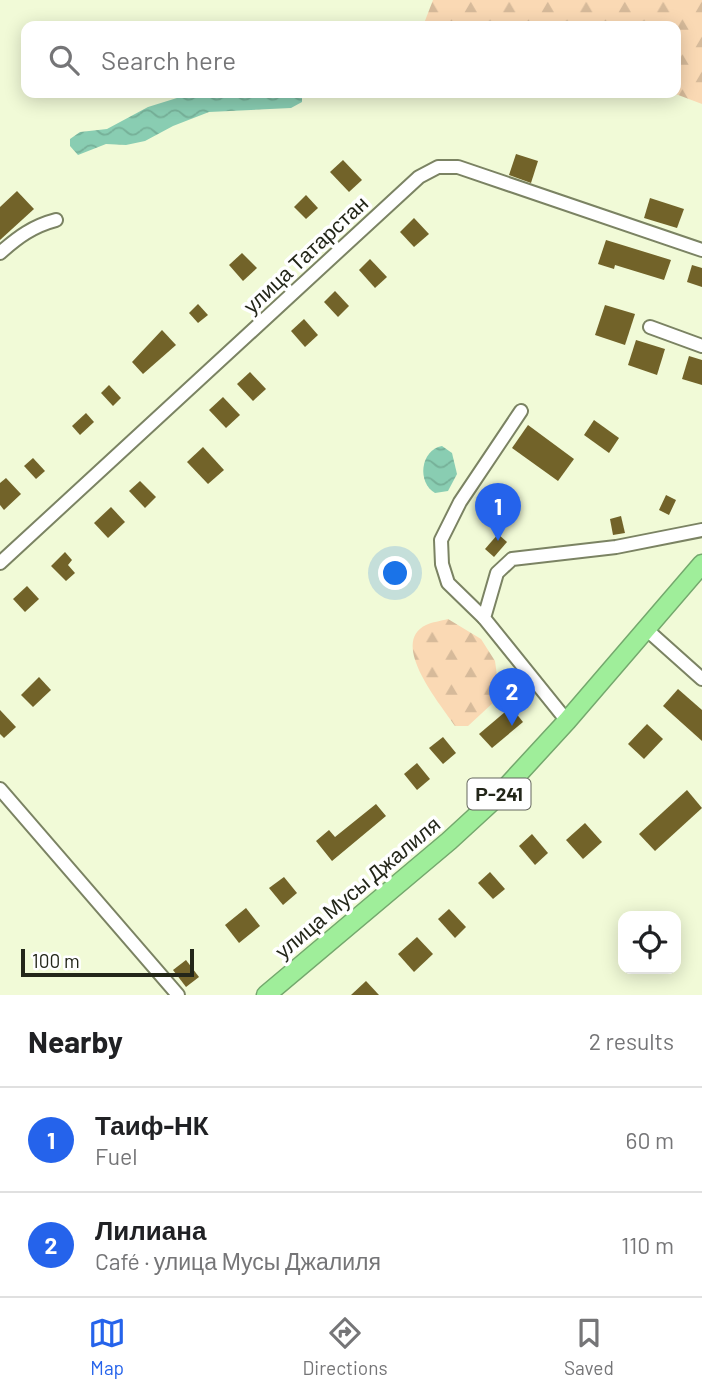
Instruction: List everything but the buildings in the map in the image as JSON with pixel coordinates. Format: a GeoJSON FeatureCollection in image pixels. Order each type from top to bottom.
{"type":"FeatureCollection","features":[{"type":"Feature","properties":{"kind":"highway","name":"улица Мусы Джалиля"},"geometry":{"type":"LineString","coordinates":[[266,995],[449,841],[498,796],[567,721],[702,564]]}},
{"type":"Feature","properties":{"kind":"street","name":"улица Татарстан"},"geometry":{"type":"LineString","coordinates":[[0,563],[419,177],[438,167],[458,167],[702,250]]}},
{"type":"Feature","properties":{"kind":"street"},"geometry":{"type":"LineString","coordinates":[[0,253],[38,225],[56,220]]}},
{"type":"Feature","properties":{"kind":"street"},"geometry":{"type":"LineString","coordinates":[[650,327],[702,346]]}},
{"type":"Feature","properties":{"kind":"street"},"geometry":{"type":"LineString","coordinates":[[520,411],[460,502],[441,540],[442,564],[448,583],[484,618],[567,721]]}},
{"type":"Feature","properties":{"kind":"street"},"geometry":{"type":"LineString","coordinates":[[484,618],[497,573],[512,559],[616,547],[702,530]]}},
{"type":"Feature","properties":{"kind":"street"},"geometry":{"type":"LineString","coordinates":[[646,629],[702,679]]}},
{"type":"Feature","properties":{"kind":"street"},"geometry":{"type":"LineString","coordinates":[[0,789],[178,995]]}},
{"type":"Feature","properties":{"kind":"green space"},"geometry":{"type":"Polygon","coordinates":[[[433,0],[702,0],[702,104],[681,96],[681,21],[425,21],[433,0]]]}},
{"type":"Feature","properties":{"kind":"green space"},"geometry":{"type":"Polygon","coordinates":[[[448,619],[481,639],[495,661],[499,690],[495,701],[468,726],[455,726],[430,690],[415,660],[413,646],[416,634],[426,625],[448,619]]]}},
{"type":"Feature","properties":{"kind":"water"},"geometry":{"type":"Polygon","coordinates":[[[177,98],[302,98],[302,102],[291,108],[209,112],[173,126],[145,141],[126,145],[106,144],[78,155],[70,146],[70,139],[80,132],[107,129],[148,107],[177,98]]]}},
{"type":"Feature","properties":{"kind":"water"},"geometry":{"type":"Polygon","coordinates":[[[442,446],[452,453],[457,474],[448,491],[435,493],[425,482],[425,460],[435,449],[442,446]]]}},
{"type":"Feature","properties":{"kind":"place","name":"Таиф-НК"},"geometry":{"type":"Point","coordinates":[498,541]}},
{"type":"Feature","properties":{"kind":"place","name":"Лилиана"},"geometry":{"type":"Point","coordinates":[512,726]}}]}
